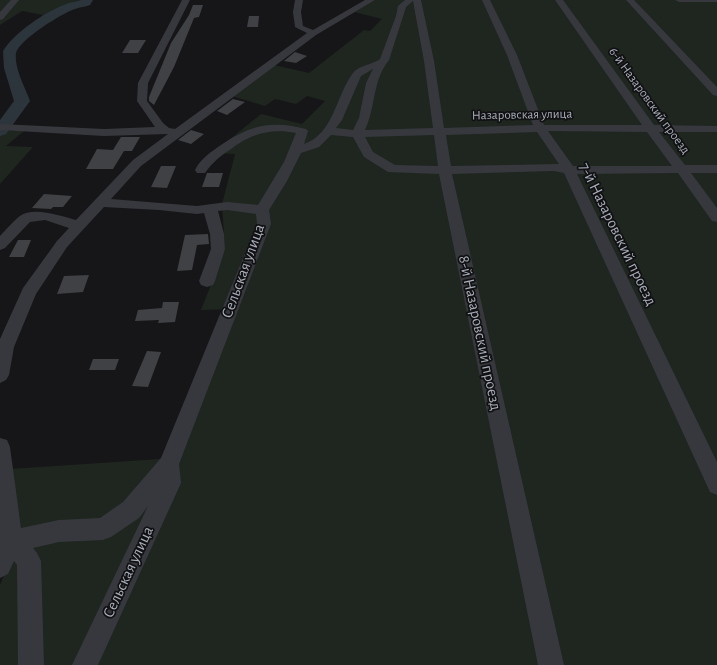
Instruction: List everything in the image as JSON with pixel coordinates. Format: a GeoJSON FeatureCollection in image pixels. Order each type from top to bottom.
{"type":"FeatureCollection","features":[{"type":"Feature","properties":{"kind":"street"},"geometry":{"type":"LineString","coordinates":[[0,17],[15,0]]}},
{"type":"Feature","properties":{"kind":"street"},"geometry":{"type":"LineString","coordinates":[[171,131],[156,122],[142,102],[143,83],[186,0]]}},
{"type":"Feature","properties":{"kind":"street"},"geometry":{"type":"LineString","coordinates":[[299,0],[297,12],[298,26],[313,33]]}},
{"type":"Feature","properties":{"kind":"street"},"geometry":{"type":"LineString","coordinates":[[0,375],[5,347],[29,292],[62,244],[137,163],[171,131],[313,33],[371,0]]}},
{"type":"Feature","properties":{"kind":"street"},"geometry":{"type":"LineString","coordinates":[[410,0],[402,6],[400,16],[384,60],[380,63],[371,82],[365,118],[357,134],[368,154],[392,169],[445,170],[554,167],[569,170],[717,169]]}},
{"type":"Feature","properties":{"kind":"street","name":"8-й Назаровский проезд"},"geometry":{"type":"LineString","coordinates":[[417,0],[429,61],[445,170],[551,665]]}},
{"type":"Feature","properties":{"kind":"street","name":"7-й Назаровский проезд"},"geometry":{"type":"LineString","coordinates":[[486,0],[512,55],[540,128],[569,170],[717,485]]}},
{"type":"Feature","properties":{"kind":"street","name":"6-й Назаровский проезд"},"geometry":{"type":"LineString","coordinates":[[559,0],[649,127],[717,218]]}},
{"type":"Feature","properties":{"kind":"street"},"geometry":{"type":"LineString","coordinates":[[630,0],[717,93]]}},
{"type":"Feature","properties":{"kind":"street"},"geometry":{"type":"LineString","coordinates":[[679,0],[708,0],[716,4]]}},
{"type":"Feature","properties":{"kind":"street"},"geometry":{"type":"LineString","coordinates":[[297,150],[315,144],[328,131],[336,120],[357,74],[368,67],[380,63]]}},
{"type":"Feature","properties":{"kind":"street"},"geometry":{"type":"LineString","coordinates":[[0,127],[57,131],[171,131]]}},
{"type":"Feature","properties":{"kind":"street"},"geometry":{"type":"LineString","coordinates":[[201,170],[205,162],[242,135],[259,129],[275,127],[302,131],[297,150],[285,176],[262,210]]}},
{"type":"Feature","properties":{"kind":"street","name":"Назаровская улица"},"geometry":{"type":"LineString","coordinates":[[328,131],[357,134],[540,128],[717,128]]}},
{"type":"Feature","properties":{"kind":"street","name":"Сельская улица"},"geometry":{"type":"LineString","coordinates":[[85,665],[170,483],[170,464],[264,224],[262,210],[227,206],[197,210],[159,206],[99,203]]}},
{"type":"Feature","properties":{"kind":"street"},"geometry":{"type":"LineString","coordinates":[[207,281],[218,249],[217,234],[210,209]]}},
{"type":"Feature","properties":{"kind":"street"},"geometry":{"type":"LineString","coordinates":[[0,245],[26,218],[46,216],[79,226]]}},
{"type":"Feature","properties":{"kind":"street"},"geometry":{"type":"LineString","coordinates":[[0,447],[12,541],[0,566]]}},
{"type":"Feature","properties":{"kind":"street"},"geometry":{"type":"LineString","coordinates":[[12,541],[59,531],[103,529],[131,510],[170,464]]}},
{"type":"Feature","properties":{"kind":"street"},"geometry":{"type":"LineString","coordinates":[[12,541],[29,561],[31,665]]}},
{"type":"Feature","properties":{"kind":"shaded area"},"geometry":{"type":"Polygon","coordinates":[[[0,0],[93,0],[84,6],[66,9],[49,23],[35,22],[43,15],[22,11],[0,25],[0,0]]]}},
{"type":"Feature","properties":{"kind":"shaded area"},"geometry":{"type":"Polygon","coordinates":[[[375,0],[717,0],[717,665],[0,665],[0,585],[22,532],[10,469],[160,459],[181,451],[233,309],[201,310],[225,249],[222,204],[235,154],[213,153],[261,114],[302,124],[325,101],[307,96],[296,104],[275,99],[265,106],[232,96],[274,65],[309,73],[364,30],[370,31],[382,19],[354,12],[375,0]]]}},
{"type":"Feature","properties":{"kind":"shaded area"},"geometry":{"type":"Polygon","coordinates":[[[0,130],[24,131],[6,146],[33,147],[0,184],[0,130]]]}},
{"type":"Feature","properties":{"kind":"building"},"geometry":{"type":"Polygon","coordinates":[[[193,5],[203,5],[199,17],[194,18],[174,67],[154,105],[149,101],[149,97],[171,43],[189,15],[193,5]]]}},
{"type":"Feature","properties":{"kind":"building"},"geometry":{"type":"Polygon","coordinates":[[[249,16],[259,16],[258,27],[247,27],[249,16]]]}},
{"type":"Feature","properties":{"kind":"building"},"geometry":{"type":"Polygon","coordinates":[[[130,40],[146,40],[138,53],[122,53],[130,40]]]}},
{"type":"Feature","properties":{"kind":"building"},"geometry":{"type":"Polygon","coordinates":[[[295,52],[307,56],[296,63],[284,61],[295,52]]]}},
{"type":"Feature","properties":{"kind":"building"},"geometry":{"type":"Polygon","coordinates":[[[233,99],[245,102],[227,115],[217,111],[233,99]]]}},
{"type":"Feature","properties":{"kind":"building"},"geometry":{"type":"Polygon","coordinates":[[[191,130],[204,134],[191,144],[178,140],[191,130]]]}},
{"type":"Feature","properties":{"kind":"building"},"geometry":{"type":"Polygon","coordinates":[[[121,137],[140,137],[132,151],[124,151],[113,169],[86,169],[97,149],[113,150],[121,137]]]}},
{"type":"Feature","properties":{"kind":"building"},"geometry":{"type":"Polygon","coordinates":[[[161,166],[176,166],[167,188],[151,187],[161,166]]]}},
{"type":"Feature","properties":{"kind":"building"},"geometry":{"type":"Polygon","coordinates":[[[207,173],[223,173],[219,187],[202,187],[207,173]]]}},
{"type":"Feature","properties":{"kind":"building"},"geometry":{"type":"Polygon","coordinates":[[[44,194],[72,196],[63,207],[53,207],[51,209],[32,208],[44,194]]]}},
{"type":"Feature","properties":{"kind":"building"},"geometry":{"type":"Polygon","coordinates":[[[208,234],[209,244],[197,245],[192,270],[177,271],[185,235],[208,234]]]}},
{"type":"Feature","properties":{"kind":"building"},"geometry":{"type":"Polygon","coordinates":[[[18,240],[31,240],[24,257],[9,257],[18,240]]]}},
{"type":"Feature","properties":{"kind":"building"},"geometry":{"type":"Polygon","coordinates":[[[89,275],[83,292],[57,294],[64,276],[89,275]]]}},
{"type":"Feature","properties":{"kind":"building"},"geometry":{"type":"Polygon","coordinates":[[[163,302],[179,302],[175,322],[158,323],[159,320],[135,321],[138,310],[162,308],[163,302]]]}},
{"type":"Feature","properties":{"kind":"building"},"geometry":{"type":"Polygon","coordinates":[[[147,351],[161,352],[148,387],[132,386],[147,351]]]}},
{"type":"Feature","properties":{"kind":"building"},"geometry":{"type":"Polygon","coordinates":[[[93,359],[119,359],[115,370],[89,370],[93,359]]]}},
{"type":"Feature","properties":{"kind":"waterway"},"geometry":{"type":"LineString","coordinates":[[0,131],[22,101],[13,76],[9,56],[13,46],[19,39],[47,19],[71,6],[86,3],[87,0]]}}]}
